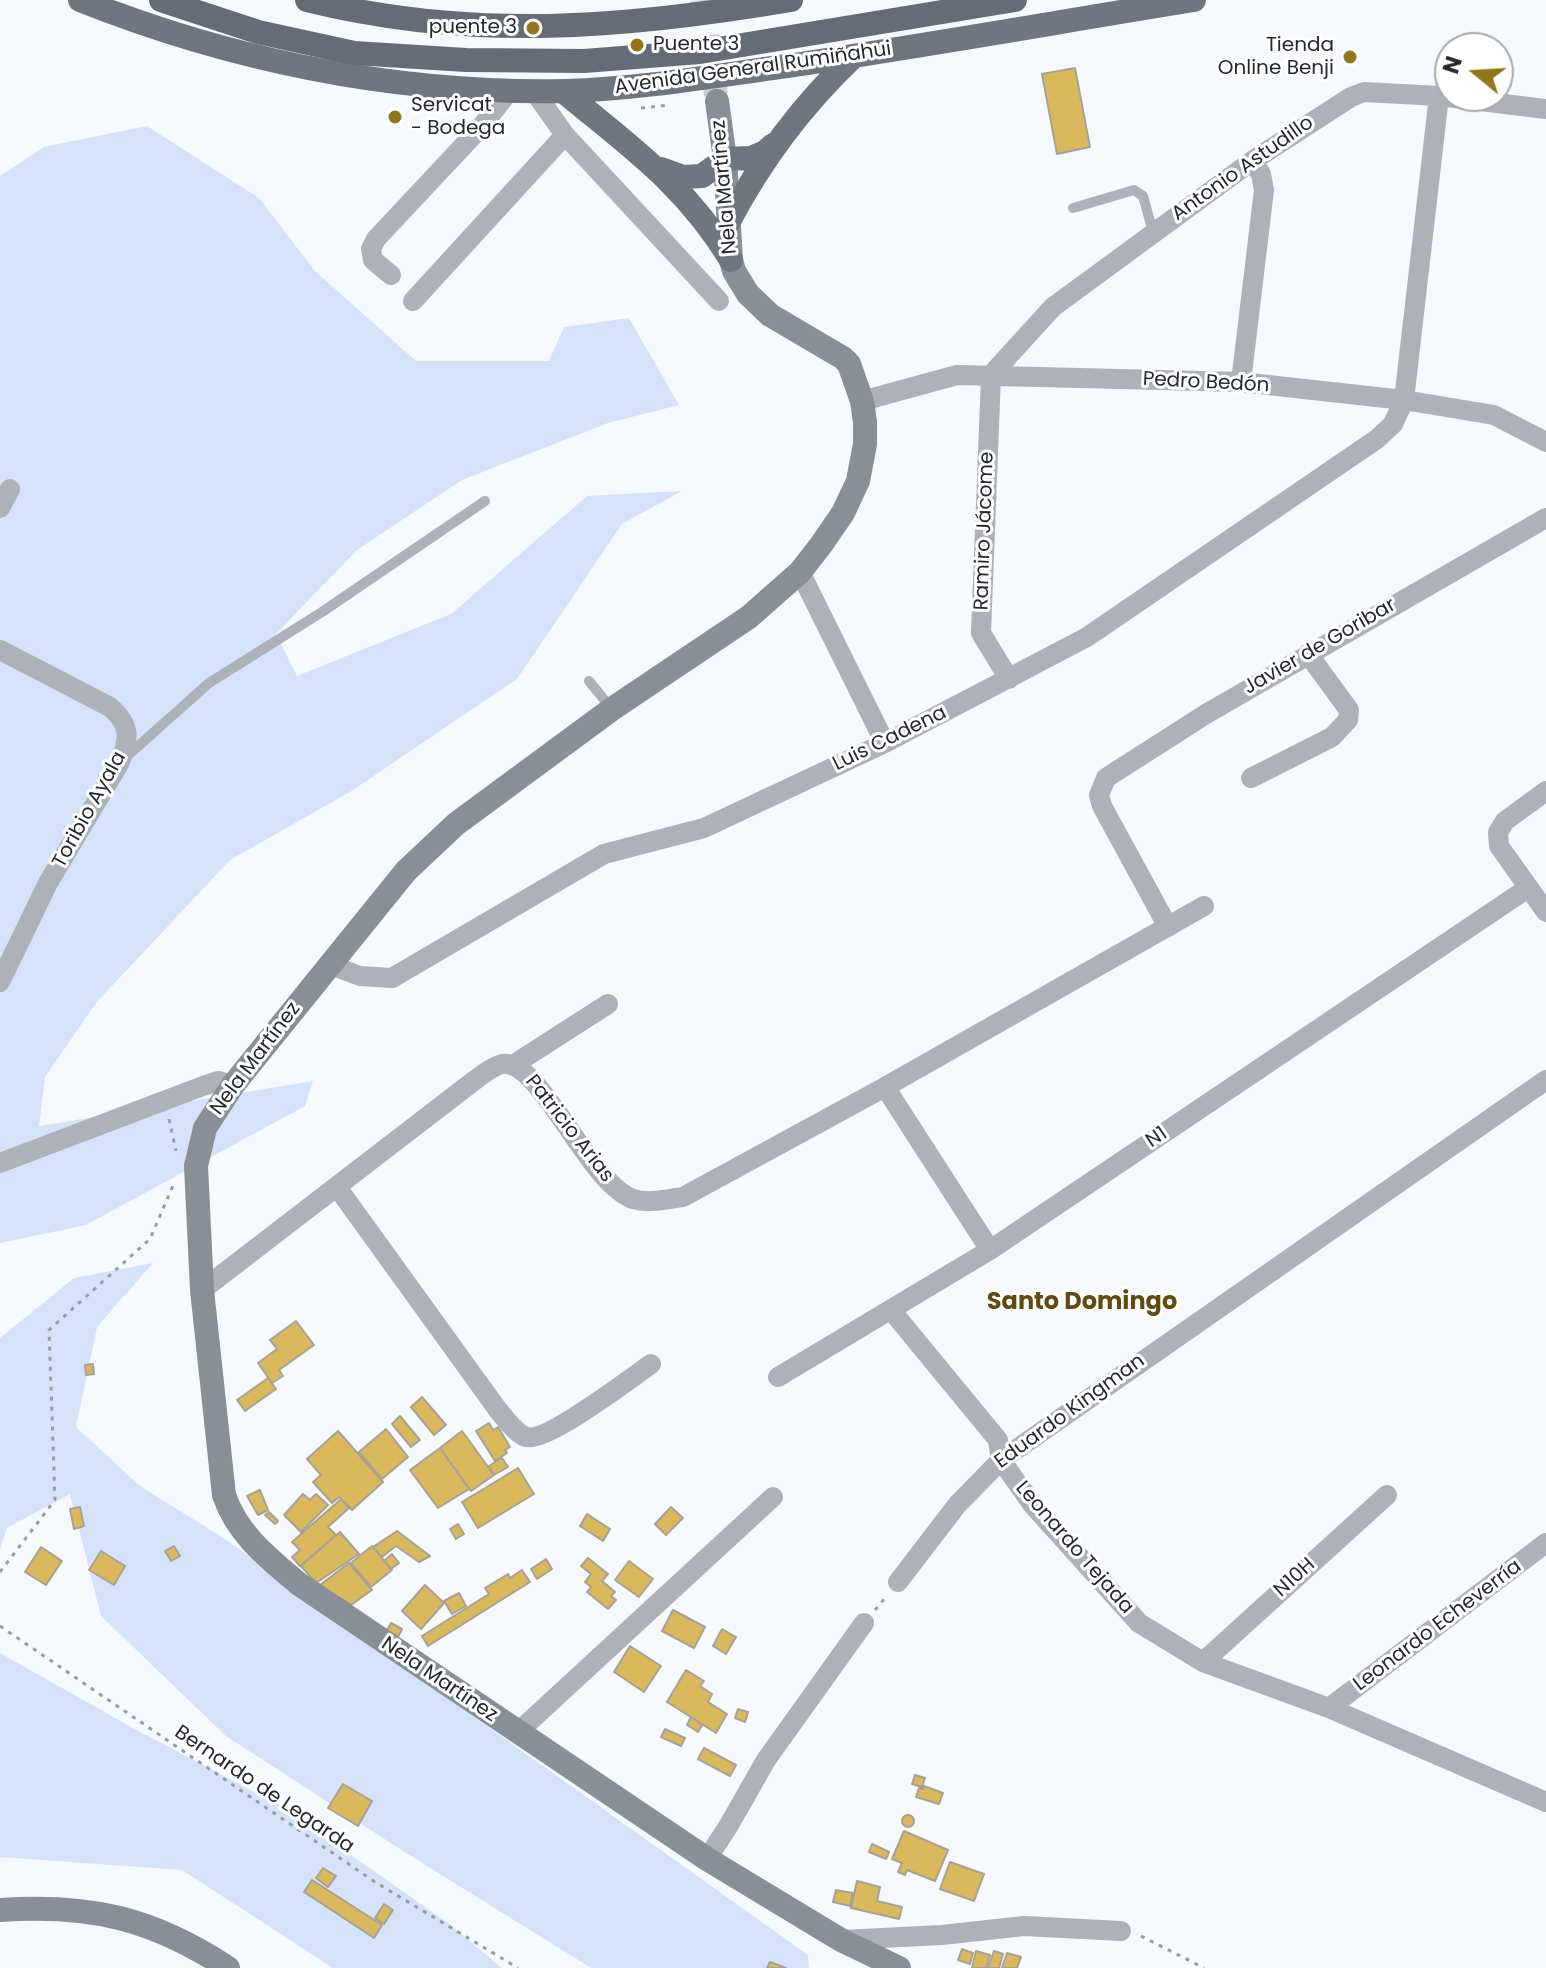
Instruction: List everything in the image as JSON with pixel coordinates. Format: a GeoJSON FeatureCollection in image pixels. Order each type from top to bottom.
{"type":"FeatureCollection","features":[{"type":"Feature","properties":{"kind":"highway"},"geometry":{"type":"LineString","coordinates":[[161,0],[258,32],[354,53],[466,60],[554,61],[700,52],[1015,0]]}},
{"type":"Feature","properties":{"kind":"highway"},"geometry":{"type":"LineString","coordinates":[[307,0],[362,13],[437,23],[533,28],[694,16],[791,0]]}},
{"type":"Feature","properties":{"kind":"main road","name":"Avenida General Rumiñahui"},"geometry":{"type":"LineString","coordinates":[[80,0],[185,37],[295,67],[378,81],[563,91],[634,88],[854,56],[1194,0]]}},
{"type":"Feature","properties":{"kind":"main road"},"geometry":{"type":"LineString","coordinates":[[728,223],[780,138],[815,95],[854,56]]}},
{"type":"Feature","properties":{"kind":"main road"},"geometry":{"type":"LineString","coordinates":[[563,91],[666,173],[702,176],[725,159],[751,158],[765,152],[780,138]]}},
{"type":"Feature","properties":{"kind":"main road","name":"Nela Martínez"},"geometry":{"type":"LineString","coordinates":[[717,101],[725,159],[731,260],[748,294],[770,315],[849,364],[862,401],[865,444],[858,481],[843,513],[800,572],[749,617],[612,709],[456,824],[406,871],[328,964],[233,1085],[205,1128],[196,1166],[202,1290],[224,1495],[230,1514],[239,1527],[269,1559],[299,1584],[707,1859],[841,1940],[899,1968]]}},
{"type":"Feature","properties":{"kind":"main road"},"geometry":{"type":"LineString","coordinates":[[649,161],[695,206],[731,260]]}},
{"type":"Feature","properties":{"kind":"main road"},"geometry":{"type":"LineString","coordinates":[[0,1910],[47,1907],[104,1913],[171,1936],[228,1968]]}},
{"type":"Feature","properties":{"kind":"street"},"geometry":{"type":"LineString","coordinates":[[391,275],[373,260],[371,249],[376,239],[481,127],[521,90],[719,301]]}},
{"type":"Feature","properties":{"kind":"street","name":"Antonio Astudillo"},"geometry":{"type":"LineString","coordinates":[[991,375],[1053,307],[1252,161],[1351,97],[1364,92],[1434,96]]}},
{"type":"Feature","properties":{"kind":"street","name":"Antonio Astudillo"},"geometry":{"type":"LineString","coordinates":[[1514,105],[1546,109]]}},
{"type":"Feature","properties":{"kind":"street"},"geometry":{"type":"LineString","coordinates":[[1404,400],[1437,112]]}},
{"type":"Feature","properties":{"kind":"street"},"geometry":{"type":"LineString","coordinates":[[413,301],[565,135]]}},
{"type":"Feature","properties":{"kind":"street"},"geometry":{"type":"LineString","coordinates":[[1241,382],[1264,190],[1261,174],[1252,161]]}},
{"type":"Feature","properties":{"kind":"street","name":"Pedro Bedón"},"geometry":{"type":"LineString","coordinates":[[862,401],[957,375],[1241,382],[1404,400],[1494,415],[1546,442]]}},
{"type":"Feature","properties":{"kind":"street","name":"Ramiro Jácome"},"geometry":{"type":"LineString","coordinates":[[991,375],[981,633],[1009,679]]}},
{"type":"Feature","properties":{"kind":"street","name":"Luis Cadena"},"geometry":{"type":"LineString","coordinates":[[328,964],[360,976],[392,978],[604,854],[704,828],[885,743],[1009,679],[1087,637],[1377,439],[1393,424],[1404,400]]}},
{"type":"Feature","properties":{"kind":"street"},"geometry":{"type":"LineString","coordinates":[[0,508],[10,489]]}},
{"type":"Feature","properties":{"kind":"street","name":"Javier de Goribar"},"geometry":{"type":"LineString","coordinates":[[1168,927],[1109,822],[1099,795],[1106,778],[1206,714],[1546,518]]}},
{"type":"Feature","properties":{"kind":"street"},"geometry":{"type":"LineString","coordinates":[[800,572],[885,743]]}},
{"type":"Feature","properties":{"kind":"street","name":"Toribio Ayala"},"geometry":{"type":"LineString","coordinates":[[0,650],[110,707],[122,717],[127,732],[126,747],[119,764],[48,883],[0,982]]}},
{"type":"Feature","properties":{"kind":"street"},"geometry":{"type":"LineString","coordinates":[[1251,778],[1332,737],[1348,720],[1349,710],[1308,654]]}},
{"type":"Feature","properties":{"kind":"street"},"geometry":{"type":"LineString","coordinates":[[1546,791],[1505,821],[1498,832],[1499,846],[1546,912]]}},
{"type":"Feature","properties":{"kind":"street","name":"N1"},"geometry":{"type":"LineString","coordinates":[[778,1377],[990,1250],[1528,888]]}},
{"type":"Feature","properties":{"kind":"street","name":"Patricio Arias"},"geometry":{"type":"LineString","coordinates":[[202,1290],[501,1064],[513,1065],[534,1082],[596,1169],[613,1187],[634,1199],[656,1201],[683,1197],[885,1087],[1204,906]]}},
{"type":"Feature","properties":{"kind":"street"},"geometry":{"type":"LineString","coordinates":[[513,1065],[608,1004]]}},
{"type":"Feature","properties":{"kind":"street","name":"Eduardo Kingman"},"geometry":{"type":"LineString","coordinates":[[898,1582],[957,1505],[1001,1460],[1546,1080]]}},
{"type":"Feature","properties":{"kind":"street"},"geometry":{"type":"LineString","coordinates":[[0,1163],[164,1099],[218,1081],[233,1085]]}},
{"type":"Feature","properties":{"kind":"street"},"geometry":{"type":"LineString","coordinates":[[885,1087],[990,1250]]}},
{"type":"Feature","properties":{"kind":"street"},"geometry":{"type":"LineString","coordinates":[[337,1187],[498,1410],[513,1428],[526,1437],[540,1437],[564,1423],[651,1364]]}},
{"type":"Feature","properties":{"kind":"street","name":"Leonardo Tejada"},"geometry":{"type":"LineString","coordinates":[[891,1310],[998,1440],[1001,1460],[1032,1504],[1139,1623],[1203,1662],[1329,1708],[1546,1802]]}},
{"type":"Feature","properties":{"kind":"street","name":"N10H"},"geometry":{"type":"LineString","coordinates":[[1203,1662],[1387,1495]]}},
{"type":"Feature","properties":{"kind":"street"},"geometry":{"type":"LineString","coordinates":[[517,1733],[773,1497]]}},
{"type":"Feature","properties":{"kind":"street","name":"Leonardo Echeverría"},"geometry":{"type":"LineString","coordinates":[[1329,1708],[1546,1543]]}},
{"type":"Feature","properties":{"kind":"street"},"geometry":{"type":"LineString","coordinates":[[707,1859],[766,1760],[864,1623]]}},
{"type":"Feature","properties":{"kind":"street"},"geometry":{"type":"LineString","coordinates":[[841,1940],[942,1935],[1024,1926],[1121,1931]]}},
{"type":"Feature","properties":{"kind":"lane"},"geometry":{"type":"LineString","coordinates":[[1073,208],[1134,190],[1143,196],[1153,232]]}},
{"type":"Feature","properties":{"kind":"lane"},"geometry":{"type":"LineString","coordinates":[[119,764],[209,683],[322,612],[485,501]]}},
{"type":"Feature","properties":{"kind":"lane"},"geometry":{"type":"LineString","coordinates":[[589,681],[612,709]]}},
{"type":"Feature","properties":{"kind":"path"},"geometry":{"type":"LineString","coordinates":[[641,109],[670,107]]}},
{"type":"Feature","properties":{"kind":"path"},"geometry":{"type":"LineString","coordinates":[[164,1099],[177,1154]]}},
{"type":"Feature","properties":{"kind":"path"},"geometry":{"type":"LineString","coordinates":[[0,1572],[55,1500],[49,1330],[150,1239],[174,1182]]}},
{"type":"Feature","properties":{"kind":"path"},"geometry":{"type":"LineString","coordinates":[[864,1623],[898,1582]]}},
{"type":"Feature","properties":{"kind":"path","name":"Bernardo de Legarda"},"geometry":{"type":"LineString","coordinates":[[0,1626],[375,1882],[518,1968]]}},
{"type":"Feature","properties":{"kind":"path"},"geometry":{"type":"LineString","coordinates":[[1121,1931],[1139,1935],[1204,1968]]}},
{"type":"Feature","properties":{"kind":"shaded area"},"geometry":{"type":"Polygon","coordinates":[[[147,126],[259,198],[315,271],[416,361],[549,361],[564,327],[629,318],[679,405],[608,423],[462,480],[357,550],[276,634],[297,676],[451,614],[587,496],[682,491],[622,524],[517,679],[350,792],[230,860],[96,1003],[45,1077],[39,1126],[313,1081],[305,1106],[86,1225],[0,1243],[0,176],[44,147],[147,126]]]}},
{"type":"Feature","properties":{"kind":"shaded area"},"geometry":{"type":"Polygon","coordinates":[[[153,1263],[97,1327],[76,1427],[140,1486],[222,1537],[808,1955],[809,1968],[591,1968],[226,1736],[101,1616],[70,1494],[7,1528],[0,1549],[0,1338],[74,1278],[153,1263]]]}},
{"type":"Feature","properties":{"kind":"shaded area"},"geometry":{"type":"Polygon","coordinates":[[[0,1653],[281,1806],[448,1923],[502,1968],[333,1968],[182,1870],[0,1857],[0,1653]]]}},
{"type":"Feature","properties":{"kind":"building"},"geometry":{"type":"Polygon","coordinates":[[[1075,68],[1090,147],[1057,154],[1042,74],[1075,68]]]}},
{"type":"Feature","properties":{"kind":"building"},"geometry":{"type":"Polygon","coordinates":[[[296,1321],[314,1345],[279,1370],[283,1376],[272,1383],[258,1363],[277,1349],[270,1340],[296,1321]]]}},
{"type":"Feature","properties":{"kind":"building"},"geometry":{"type":"Polygon","coordinates":[[[93,1364],[94,1374],[86,1375],[85,1365],[93,1364]]]}},
{"type":"Feature","properties":{"kind":"building"},"geometry":{"type":"Polygon","coordinates":[[[268,1378],[276,1389],[245,1411],[237,1400],[268,1378]]]}},
{"type":"Feature","properties":{"kind":"building"},"geometry":{"type":"Polygon","coordinates":[[[422,1397],[446,1425],[434,1435],[411,1407],[422,1397]]]}},
{"type":"Feature","properties":{"kind":"building"},"geometry":{"type":"Polygon","coordinates":[[[400,1416],[420,1440],[411,1447],[392,1424],[400,1416]]]}},
{"type":"Feature","properties":{"kind":"building"},"geometry":{"type":"Polygon","coordinates":[[[489,1423],[493,1430],[498,1427],[510,1447],[495,1461],[476,1431],[489,1423]]]}},
{"type":"Feature","properties":{"kind":"building"},"geometry":{"type":"Polygon","coordinates":[[[386,1429],[408,1457],[382,1479],[359,1452],[386,1429]]]}},
{"type":"Feature","properties":{"kind":"building"},"geometry":{"type":"Polygon","coordinates":[[[338,1431],[383,1482],[352,1510],[339,1497],[332,1503],[313,1482],[321,1475],[307,1459],[338,1431]]]}},
{"type":"Feature","properties":{"kind":"building"},"geometry":{"type":"Polygon","coordinates":[[[462,1431],[494,1475],[471,1491],[440,1448],[462,1431]]]}},
{"type":"Feature","properties":{"kind":"building"},"geometry":{"type":"Polygon","coordinates":[[[440,1448],[469,1489],[438,1508],[410,1470],[440,1448]]]}},
{"type":"Feature","properties":{"kind":"building"},"geometry":{"type":"Polygon","coordinates":[[[502,1458],[508,1467],[494,1475],[489,1466],[502,1458]]]}},
{"type":"Feature","properties":{"kind":"building"},"geometry":{"type":"Polygon","coordinates":[[[518,1468],[534,1494],[478,1528],[462,1502],[518,1468]]]}},
{"type":"Feature","properties":{"kind":"building"},"geometry":{"type":"Polygon","coordinates":[[[260,1490],[268,1510],[258,1515],[247,1496],[260,1490]]]}},
{"type":"Feature","properties":{"kind":"building"},"geometry":{"type":"Polygon","coordinates":[[[303,1494],[310,1500],[316,1494],[328,1505],[301,1532],[284,1515],[303,1494]]]}},
{"type":"Feature","properties":{"kind":"building"},"geometry":{"type":"Polygon","coordinates":[[[341,1499],[349,1508],[328,1527],[336,1535],[300,1566],[292,1557],[300,1550],[292,1542],[341,1499]]]}},
{"type":"Feature","properties":{"kind":"building"},"geometry":{"type":"Polygon","coordinates":[[[80,1507],[84,1526],[74,1529],[70,1509],[80,1507]]]}},
{"type":"Feature","properties":{"kind":"building"},"geometry":{"type":"Polygon","coordinates":[[[671,1507],[683,1518],[666,1535],[655,1524],[671,1507]]]}},
{"type":"Feature","properties":{"kind":"building"},"geometry":{"type":"Polygon","coordinates":[[[269,1512],[278,1521],[275,1524],[265,1515],[269,1512]]]}},
{"type":"Feature","properties":{"kind":"building"},"geometry":{"type":"Polygon","coordinates":[[[587,1514],[610,1529],[603,1541],[580,1526],[587,1514]]]}},
{"type":"Feature","properties":{"kind":"building"},"geometry":{"type":"Polygon","coordinates":[[[458,1524],[464,1534],[456,1539],[450,1529],[458,1524]]]}},
{"type":"Feature","properties":{"kind":"building"},"geometry":{"type":"Polygon","coordinates":[[[397,1531],[430,1556],[419,1562],[396,1546],[382,1557],[373,1547],[397,1531]]]}},
{"type":"Feature","properties":{"kind":"building"},"geometry":{"type":"Polygon","coordinates":[[[340,1532],[359,1554],[316,1583],[301,1566],[340,1532]]]}},
{"type":"Feature","properties":{"kind":"building"},"geometry":{"type":"Polygon","coordinates":[[[174,1546],[180,1556],[171,1561],[165,1551],[174,1546]]]}},
{"type":"Feature","properties":{"kind":"building"},"geometry":{"type":"Polygon","coordinates":[[[372,1546],[392,1570],[371,1587],[351,1563],[372,1546]]]}},
{"type":"Feature","properties":{"kind":"building"},"geometry":{"type":"Polygon","coordinates":[[[41,1547],[62,1561],[46,1585],[25,1572],[41,1547]]]}},
{"type":"Feature","properties":{"kind":"building"},"geometry":{"type":"Polygon","coordinates":[[[101,1551],[125,1566],[114,1585],[89,1570],[101,1551]]]}},
{"type":"Feature","properties":{"kind":"building"},"geometry":{"type":"Polygon","coordinates":[[[392,1554],[399,1563],[391,1569],[384,1561],[392,1554]]]}},
{"type":"Feature","properties":{"kind":"building"},"geometry":{"type":"Polygon","coordinates":[[[588,1558],[608,1574],[602,1581],[615,1592],[611,1596],[616,1600],[608,1609],[587,1592],[591,1587],[585,1582],[591,1574],[581,1566],[588,1558]]]}},
{"type":"Feature","properties":{"kind":"building"},"geometry":{"type":"Polygon","coordinates":[[[546,1559],[552,1569],[537,1579],[531,1569],[546,1559]]]}},
{"type":"Feature","properties":{"kind":"building"},"geometry":{"type":"Polygon","coordinates":[[[629,1561],[653,1579],[639,1597],[615,1580],[629,1561]]]}},
{"type":"Feature","properties":{"kind":"building"},"geometry":{"type":"Polygon","coordinates":[[[349,1563],[372,1590],[351,1605],[320,1585],[349,1563]]]}},
{"type":"Feature","properties":{"kind":"building"},"geometry":{"type":"Polygon","coordinates":[[[522,1570],[530,1582],[428,1646],[422,1636],[489,1594],[485,1588],[508,1574],[510,1578],[522,1570]]]}},
{"type":"Feature","properties":{"kind":"building"},"geometry":{"type":"Polygon","coordinates":[[[425,1585],[444,1603],[421,1629],[402,1611],[425,1585]]]}},
{"type":"Feature","properties":{"kind":"building"},"geometry":{"type":"Polygon","coordinates":[[[459,1593],[466,1606],[452,1614],[444,1601],[459,1593]]]}},
{"type":"Feature","properties":{"kind":"building"},"geometry":{"type":"Polygon","coordinates":[[[673,1610],[705,1627],[694,1648],[662,1631],[673,1610]]]}},
{"type":"Feature","properties":{"kind":"building"},"geometry":{"type":"Polygon","coordinates":[[[391,1623],[402,1629],[398,1637],[387,1630],[391,1623]]]}},
{"type":"Feature","properties":{"kind":"building"},"geometry":{"type":"Polygon","coordinates":[[[722,1629],[736,1637],[726,1654],[713,1646],[722,1629]]]}},
{"type":"Feature","properties":{"kind":"building"},"geometry":{"type":"Polygon","coordinates":[[[630,1646],[661,1666],[644,1692],[614,1672],[630,1646]]]}},
{"type":"Feature","properties":{"kind":"building"},"geometry":{"type":"Polygon","coordinates":[[[686,1670],[704,1681],[700,1686],[712,1694],[708,1702],[727,1714],[716,1733],[667,1702],[686,1670]]]}},
{"type":"Feature","properties":{"kind":"building"},"geometry":{"type":"Polygon","coordinates":[[[738,1709],[748,1712],[745,1722],[735,1718],[738,1709]]]}},
{"type":"Feature","properties":{"kind":"building"},"geometry":{"type":"Polygon","coordinates":[[[691,1717],[702,1725],[698,1732],[687,1725],[691,1717]]]}},
{"type":"Feature","properties":{"kind":"building"},"geometry":{"type":"Polygon","coordinates":[[[665,1729],[685,1738],[681,1746],[661,1737],[665,1729]]]}},
{"type":"Feature","properties":{"kind":"building"},"geometry":{"type":"Polygon","coordinates":[[[704,1748],[736,1765],[730,1776],[698,1759],[704,1748]]]}},
{"type":"Feature","properties":{"kind":"building"},"geometry":{"type":"Polygon","coordinates":[[[915,1775],[925,1778],[922,1787],[912,1784],[915,1775]]]}},
{"type":"Feature","properties":{"kind":"building"},"geometry":{"type":"Polygon","coordinates":[[[343,1784],[372,1801],[358,1826],[328,1808],[343,1784]]]}},
{"type":"Feature","properties":{"kind":"building"},"geometry":{"type":"Polygon","coordinates":[[[924,1786],[943,1793],[939,1804],[916,1797],[919,1788],[923,1789],[924,1786]]]}},
{"type":"Feature","properties":{"kind":"building"},"geometry":{"type":"Polygon","coordinates":[[[908,1815],[914,1821],[908,1827],[902,1821],[908,1815]]]}},
{"type":"Feature","properties":{"kind":"building"},"geometry":{"type":"Polygon","coordinates":[[[904,1831],[948,1850],[935,1881],[907,1870],[905,1875],[898,1872],[902,1863],[892,1859],[904,1831]]]}},
{"type":"Feature","properties":{"kind":"building"},"geometry":{"type":"Polygon","coordinates":[[[872,1844],[889,1852],[886,1859],[869,1852],[872,1844]]]}},
{"type":"Feature","properties":{"kind":"building"},"geometry":{"type":"Polygon","coordinates":[[[950,1862],[984,1874],[974,1901],[940,1889],[950,1862]]]}},
{"type":"Feature","properties":{"kind":"building"},"geometry":{"type":"Polygon","coordinates":[[[323,1868],[336,1876],[328,1887],[316,1878],[323,1868]]]}},
{"type":"Feature","properties":{"kind":"building"},"geometry":{"type":"Polygon","coordinates":[[[312,1880],[382,1925],[374,1938],[304,1892],[312,1880]]]}},
{"type":"Feature","properties":{"kind":"building"},"geometry":{"type":"Polygon","coordinates":[[[857,1881],[880,1887],[877,1901],[902,1907],[899,1919],[851,1908],[857,1881]]]}},
{"type":"Feature","properties":{"kind":"building"},"geometry":{"type":"Polygon","coordinates":[[[836,1890],[853,1893],[850,1906],[833,1902],[836,1890]]]}},
{"type":"Feature","properties":{"kind":"building"},"geometry":{"type":"Polygon","coordinates":[[[384,1904],[393,1910],[384,1924],[375,1918],[384,1904]]]}},
{"type":"Feature","properties":{"kind":"building"},"geometry":{"type":"Polygon","coordinates":[[[962,1949],[973,1953],[970,1964],[958,1960],[962,1949]]]}},
{"type":"Feature","properties":{"kind":"building"},"geometry":{"type":"Polygon","coordinates":[[[976,1951],[990,1955],[986,1968],[972,1968],[976,1951]]]}},
{"type":"Feature","properties":{"kind":"building"},"geometry":{"type":"Polygon","coordinates":[[[994,1951],[1003,1954],[999,1968],[988,1968],[994,1951]]]}},
{"type":"Feature","properties":{"kind":"building"},"geometry":{"type":"Polygon","coordinates":[[[1007,1953],[1021,1957],[1017,1968],[1002,1968],[1007,1953]]]}},
{"type":"Feature","properties":{"kind":"building"},"geometry":{"type":"Polygon","coordinates":[[[770,1962],[786,1968],[767,1968],[770,1962]]]}},
{"type":"Feature","properties":{"kind":"tunnel"},"geometry":{"type":"LineString","coordinates":[[702,0],[717,101]]}},
{"type":"Feature","properties":{"kind":"place","name":"puente 3"},"geometry":{"type":"Point","coordinates":[533,28]}},
{"type":"Feature","properties":{"kind":"place","name":"Puente 3"},"geometry":{"type":"Point","coordinates":[637,45]}},
{"type":"Feature","properties":{"kind":"place","name":"Tienda Online Benji"},"geometry":{"type":"Point","coordinates":[1350,57]}},
{"type":"Feature","properties":{"kind":"place","name":"Servicat - Bodega"},"geometry":{"type":"Point","coordinates":[395,117]}},
{"type":"Feature","properties":{"kind":"district","name":"Santo Domingo"},"geometry":{"type":"Point","coordinates":[1082,1303]}}]}
